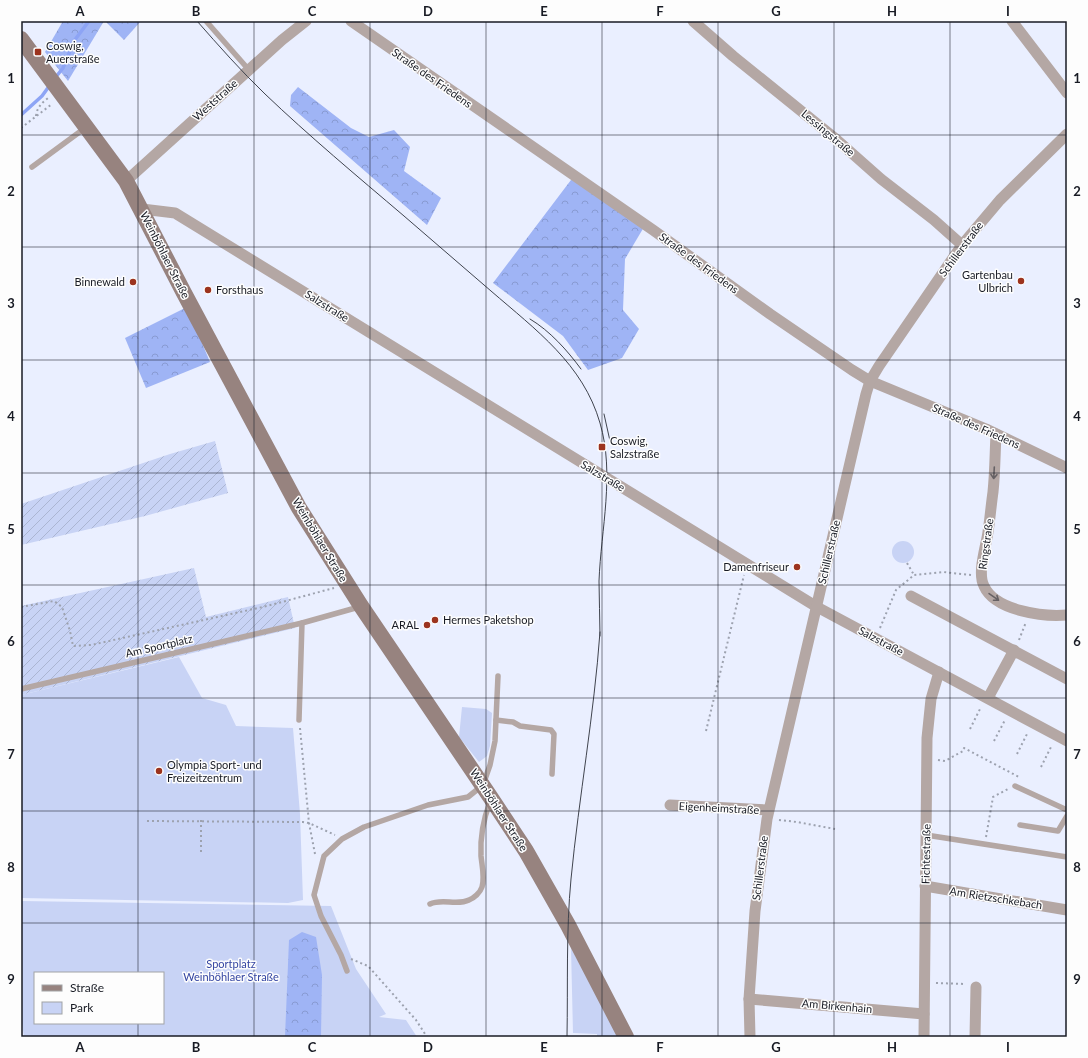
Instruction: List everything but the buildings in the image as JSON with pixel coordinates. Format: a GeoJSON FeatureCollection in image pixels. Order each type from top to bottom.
{"type":"FeatureCollection","features":[{"type":"Feature","properties":{"kind":"main road","name":"Weinböhlaer Straße"},"geometry":{"type":"LineString","coordinates":[[21,39],[126,181],[142,209],[184,293],[300,508],[347,585],[526,851],[568,926],[626,1037]]}},
{"type":"Feature","properties":{"kind":"street","name":"Weststraße"},"geometry":{"type":"LineString","coordinates":[[126,181],[282,40],[306,21]]}},
{"type":"Feature","properties":{"kind":"street","name":"Straße des Friedens"},"geometry":{"type":"LineString","coordinates":[[351,21],[646,225],[770,314],[870,381],[996,434],[1067,468]]}},
{"type":"Feature","properties":{"kind":"street"},"geometry":{"type":"LineString","coordinates":[[1012,21],[1067,93]]}},
{"type":"Feature","properties":{"kind":"street","name":"Lessingstraße"},"geometry":{"type":"LineString","coordinates":[[699,23],[733,56],[838,140],[881,179],[934,220],[962,245]]}},
{"type":"Feature","properties":{"kind":"street","name":"Schillerstraße"},"geometry":{"type":"LineString","coordinates":[[750,1037],[750,999],[755,911],[768,814],[870,381],[878,366],[962,245],[1000,200],[1067,134]]}},
{"type":"Feature","properties":{"kind":"street","name":"Salzstraße"},"geometry":{"type":"LineString","coordinates":[[142,209],[175,213],[816,607],[1062,738]]}},
{"type":"Feature","properties":{"kind":"street","name":"Ringstraße"},"geometry":{"type":"LineString","coordinates":[[996,434],[993,490],[981,576],[984,586],[989,594],[1003,603],[1030,613],[1056,616],[1067,615]]}},
{"type":"Feature","properties":{"kind":"street"},"geometry":{"type":"LineString","coordinates":[[911,596],[1067,679]]}},
{"type":"Feature","properties":{"kind":"street"},"geometry":{"type":"LineString","coordinates":[[987,697],[1014,650]]}},
{"type":"Feature","properties":{"kind":"street","name":"Fichtestraße"},"geometry":{"type":"LineString","coordinates":[[924,1037],[926,759],[931,699],[939,672]]}},
{"type":"Feature","properties":{"kind":"street","name":"Eigenheimstraße"},"geometry":{"type":"LineString","coordinates":[[670,805],[768,814]]}},
{"type":"Feature","properties":{"kind":"street","name":"Am Rietzschkebach"},"geometry":{"type":"LineString","coordinates":[[925,886],[1067,910]]}},
{"type":"Feature","properties":{"kind":"street"},"geometry":{"type":"LineString","coordinates":[[975,1037],[976,987]]}},
{"type":"Feature","properties":{"kind":"street","name":"Am Birkenhain"},"geometry":{"type":"LineString","coordinates":[[750,999],[924,1014]]}},
{"type":"Feature","properties":{"kind":"lane"},"geometry":{"type":"LineString","coordinates":[[206,21],[249,70]]}},
{"type":"Feature","properties":{"kind":"lane"},"geometry":{"type":"LineString","coordinates":[[32,167],[86,127]]}},
{"type":"Feature","properties":{"kind":"lane","name":"Am Sportplatz"},"geometry":{"type":"LineString","coordinates":[[21,689],[302,623],[361,606]]}},
{"type":"Feature","properties":{"kind":"lane"},"geometry":{"type":"LineString","coordinates":[[299,720],[302,623]]}},
{"type":"Feature","properties":{"kind":"lane"},"geometry":{"type":"LineString","coordinates":[[430,904],[441,901],[470,900],[480,892],[483,882],[481,855],[482,830],[490,765],[495,741],[498,676]]}},
{"type":"Feature","properties":{"kind":"lane"},"geometry":{"type":"LineString","coordinates":[[496,720],[513,722],[520,726],[551,730],[554,734],[552,774]]}},
{"type":"Feature","properties":{"kind":"lane"},"geometry":{"type":"LineString","coordinates":[[1015,786],[1067,810]]}},
{"type":"Feature","properties":{"kind":"lane"},"geometry":{"type":"LineString","coordinates":[[347,971],[341,954],[321,916],[314,895],[324,856],[342,839],[364,826],[428,805],[487,792]]}},
{"type":"Feature","properties":{"kind":"lane"},"geometry":{"type":"LineString","coordinates":[[1020,825],[1058,831],[1067,816]]}},
{"type":"Feature","properties":{"kind":"lane"},"geometry":{"type":"LineString","coordinates":[[926,835],[1067,857]]}},
{"type":"Feature","properties":{"kind":"path"},"geometry":{"type":"LineString","coordinates":[[36,116],[36,110],[56,87]]}},
{"type":"Feature","properties":{"kind":"path"},"geometry":{"type":"LineString","coordinates":[[21,128],[36,116],[56,87]]}},
{"type":"Feature","properties":{"kind":"path"},"geometry":{"type":"LineString","coordinates":[[908,563],[914,575]]}},
{"type":"Feature","properties":{"kind":"path"},"geometry":{"type":"LineString","coordinates":[[706,731],[746,564]]}},
{"type":"Feature","properties":{"kind":"path"},"geometry":{"type":"LineString","coordinates":[[21,608],[54,601],[62,607],[73,646],[85,645],[267,606],[347,585]]}},
{"type":"Feature","properties":{"kind":"path"},"geometry":{"type":"LineString","coordinates":[[1021,638],[1030,613]]}},
{"type":"Feature","properties":{"kind":"path"},"geometry":{"type":"LineString","coordinates":[[970,729],[987,697]]}},
{"type":"Feature","properties":{"kind":"path"},"geometry":{"type":"LineString","coordinates":[[994,741],[1011,710]]}},
{"type":"Feature","properties":{"kind":"path"},"geometry":{"type":"LineString","coordinates":[[299,720],[309,823],[315,855]]}},
{"type":"Feature","properties":{"kind":"path"},"geometry":{"type":"LineString","coordinates":[[1017,754],[1033,722]]}},
{"type":"Feature","properties":{"kind":"path"},"geometry":{"type":"LineString","coordinates":[[1041,767],[1062,738]]}},
{"type":"Feature","properties":{"kind":"path"},"geometry":{"type":"LineString","coordinates":[[926,759],[945,761],[963,751],[964,748],[1024,780]]}},
{"type":"Feature","properties":{"kind":"path"},"geometry":{"type":"LineString","coordinates":[[984,844],[993,797],[1015,786]]}},
{"type":"Feature","properties":{"kind":"path"},"geometry":{"type":"LineString","coordinates":[[768,814],[797,822],[834,829]]}},
{"type":"Feature","properties":{"kind":"path"},"geometry":{"type":"LineString","coordinates":[[200,852],[201,817]]}},
{"type":"Feature","properties":{"kind":"path"},"geometry":{"type":"LineString","coordinates":[[147,821],[309,823],[342,839]]}},
{"type":"Feature","properties":{"kind":"path"},"geometry":{"type":"LineString","coordinates":[[341,954],[368,966],[416,1020],[427,1037]]}},
{"type":"Feature","properties":{"kind":"path"},"geometry":{"type":"LineString","coordinates":[[925,982],[971,984],[976,987]]}},
{"type":"Feature","properties":{"kind":"green space"},"geometry":{"type":"Polygon","coordinates":[[[63,21],[104,21],[68,81],[45,52],[63,21]]]}},
{"type":"Feature","properties":{"kind":"green space"},"geometry":{"type":"Polygon","coordinates":[[[105,21],[141,21],[124,40],[105,21]]]}},
{"type":"Feature","properties":{"kind":"green space"},"geometry":{"type":"Polygon","coordinates":[[[298,87],[351,128],[369,137],[394,130],[410,147],[404,171],[441,198],[427,225],[290,106],[291,95],[298,87]]]}},
{"type":"Feature","properties":{"kind":"green space"},"geometry":{"type":"Polygon","coordinates":[[[574,176],[644,227],[625,259],[623,310],[639,329],[622,358],[588,370],[563,336],[493,283],[574,176]]]}},
{"type":"Feature","properties":{"kind":"green space"},"geometry":{"type":"Polygon","coordinates":[[[187,307],[210,362],[146,388],[125,338],[187,307]]]}},
{"type":"Feature","properties":{"kind":"green space"},"geometry":{"type":"Polygon","coordinates":[[[215,441],[228,493],[145,516],[21,545],[21,504],[170,454],[215,441]]]}},
{"type":"Feature","properties":{"kind":"green space"},"geometry":{"type":"Polygon","coordinates":[[[903,541],[911,544],[914,552],[911,560],[903,563],[895,560],[892,552],[895,544],[903,541]]]}},
{"type":"Feature","properties":{"kind":"green space"},"geometry":{"type":"Polygon","coordinates":[[[194,568],[206,617],[288,597],[295,628],[21,695],[21,606],[194,568]]]}},
{"type":"Feature","properties":{"kind":"green space","name":"Olympia Sport- und Freizeitzentrum"},"geometry":{"type":"Polygon","coordinates":[[[179,657],[202,698],[226,705],[236,726],[293,728],[300,814],[303,900],[288,903],[21,898],[21,695],[179,657]]]}},
{"type":"Feature","properties":{"kind":"green space"},"geometry":{"type":"Polygon","coordinates":[[[462,707],[486,709],[492,713],[490,746],[487,756],[479,762],[459,737],[462,707]]]}},
{"type":"Feature","properties":{"kind":"green space","name":"Sportplatz Weinböhlaer Straße"},"geometry":{"type":"Polygon","coordinates":[[[21,901],[331,906],[356,969],[386,1014],[379,1017],[406,1020],[417,1037],[24,1037],[21,1016],[21,901]]]}},
{"type":"Feature","properties":{"kind":"green space"},"geometry":{"type":"Polygon","coordinates":[[[302,932],[316,937],[322,975],[321,1037],[285,1037],[289,940],[302,932]]]}},
{"type":"Feature","properties":{"kind":"green space"},"geometry":{"type":"Polygon","coordinates":[[[571,948],[619,1037],[597,1037],[597,1034],[573,1033],[571,948]]]}},
{"type":"Feature","properties":{"kind":"waterway"},"geometry":{"type":"LineString","coordinates":[[55,78],[63,68],[74,41],[89,21]]}},
{"type":"Feature","properties":{"kind":"waterway"},"geometry":{"type":"LineString","coordinates":[[21,115],[42,96],[50,85]]}},
{"type":"Feature","properties":{"kind":"tram line"},"geometry":{"type":"LineString","coordinates":[[197,21],[265,94],[333,156],[541,334],[570,366],[582,383],[592,402],[600,423],[606,462],[606,502],[599,581],[600,636]]}},
{"type":"Feature","properties":{"kind":"tram line"},"geometry":{"type":"LineString","coordinates":[[530,319],[558,341],[581,369]]}},
{"type":"Feature","properties":{"kind":"tram line"},"geometry":{"type":"LineString","coordinates":[[604,414],[610,441]]}},
{"type":"Feature","properties":{"kind":"tram line"},"geometry":{"type":"LineString","coordinates":[[567,1037],[569,899],[600,632]]}},
{"type":"Feature","properties":{"kind":"place","name":"Coswig, Auerstraße"},"geometry":{"type":"Point","coordinates":[38,52]}},
{"type":"Feature","properties":{"kind":"place","name":"Gartenbau Ulbrich"},"geometry":{"type":"Point","coordinates":[1021,281]}},
{"type":"Feature","properties":{"kind":"place","name":"Binnewald"},"geometry":{"type":"Point","coordinates":[133,282]}},
{"type":"Feature","properties":{"kind":"place","name":"Forsthaus"},"geometry":{"type":"Point","coordinates":[208,290]}},
{"type":"Feature","properties":{"kind":"place","name":"Coswig, Salzstraße"},"geometry":{"type":"Point","coordinates":[602,447]}},
{"type":"Feature","properties":{"kind":"place","name":"Damenfriseur"},"geometry":{"type":"Point","coordinates":[797,567]}},
{"type":"Feature","properties":{"kind":"place","name":"Hermes Paketshop"},"geometry":{"type":"Point","coordinates":[435,620]}},
{"type":"Feature","properties":{"kind":"place","name":"ARAL"},"geometry":{"type":"Point","coordinates":[427,625]}},
{"type":"Feature","properties":{"kind":"place","name":"Olympia Sport- und Freizeitzentrum"},"geometry":{"type":"Point","coordinates":[159,771]}}]}
